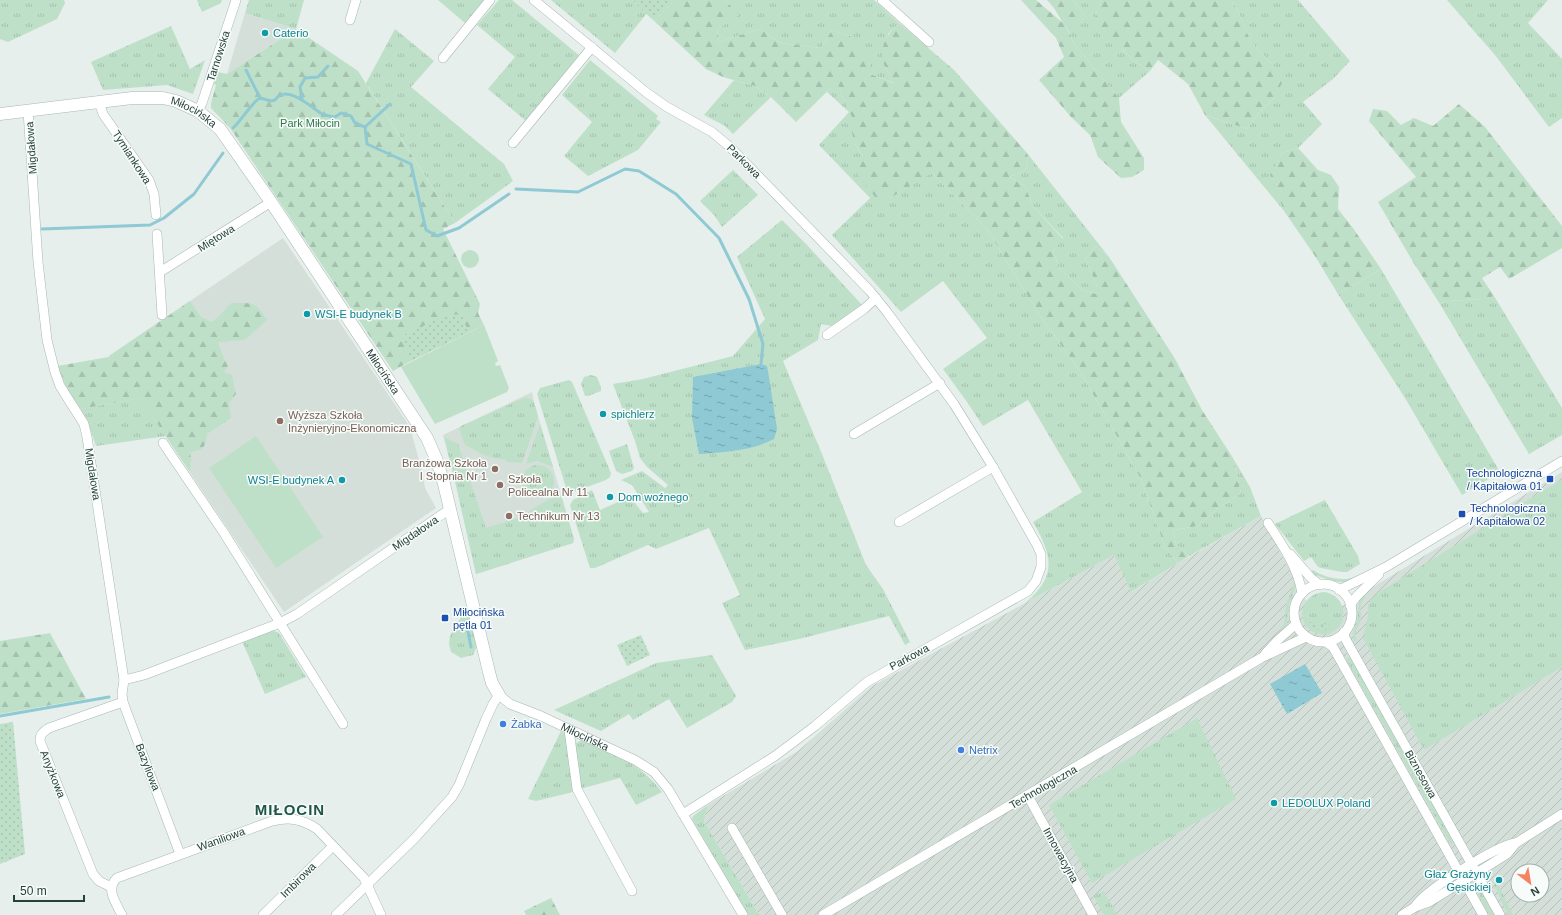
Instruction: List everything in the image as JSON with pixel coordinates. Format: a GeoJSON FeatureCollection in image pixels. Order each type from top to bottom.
{"type":"FeatureCollection","features":[{"type":"Feature","properties":{"kind":"street","name":"Tarnowska"},"geometry":{"type":"LineString","coordinates":[[198,111],[236,0]]}},
{"type":"Feature","properties":{"kind":"street"},"geometry":{"type":"LineString","coordinates":[[350,20],[356,0]]}},
{"type":"Feature","properties":{"kind":"street"},"geometry":{"type":"LineString","coordinates":[[443,58],[490,0]]}},
{"type":"Feature","properties":{"kind":"street","name":"Parkowa"},"geometry":{"type":"LineString","coordinates":[[534,0],[647,93],[667,107],[712,132],[730,147],[876,298],[954,404],[993,467],[1041,554],[1041,566],[1036,581],[1028,591],[867,682],[815,726],[775,756],[683,814]]}},
{"type":"Feature","properties":{"kind":"street"},"geometry":{"type":"LineString","coordinates":[[882,0],[929,42]]}},
{"type":"Feature","properties":{"kind":"street"},"geometry":{"type":"LineString","coordinates":[[513,143],[592,47]]}},
{"type":"Feature","properties":{"kind":"street","name":"Miłocińska"},"geometry":{"type":"LineString","coordinates":[[0,114],[132,98],[163,98],[176,101],[198,111],[220,130],[271,202],[424,432],[437,461],[489,672],[492,683],[499,695],[510,704],[636,760],[654,772],[668,789],[743,915]]}},
{"type":"Feature","properties":{"kind":"street","name":"Tymiankowa"},"geometry":{"type":"LineString","coordinates":[[100,102],[103,114],[149,180],[154,194],[156,216]]}},
{"type":"Feature","properties":{"kind":"street","name":"Migdałowa"},"geometry":{"type":"LineString","coordinates":[[28,111],[38,262],[47,340],[54,372],[60,386],[84,424],[87,437],[124,680],[144,675],[280,623],[297,614],[450,509]]}},
{"type":"Feature","properties":{"kind":"street","name":"Miętowa"},"geometry":{"type":"LineString","coordinates":[[160,272],[271,202]]}},
{"type":"Feature","properties":{"kind":"street"},"geometry":{"type":"LineString","coordinates":[[157,234],[162,315]]}},
{"type":"Feature","properties":{"kind":"street"},"geometry":{"type":"LineString","coordinates":[[827,335],[864,309],[876,298]]}},
{"type":"Feature","properties":{"kind":"street"},"geometry":{"type":"LineString","coordinates":[[854,434],[940,383]]}},
{"type":"Feature","properties":{"kind":"street"},"geometry":{"type":"LineString","coordinates":[[163,443],[224,533],[343,724]]}},
{"type":"Feature","properties":{"kind":"street"},"geometry":{"type":"LineString","coordinates":[[1339,590],[1386,567],[1562,460]]}},
{"type":"Feature","properties":{"kind":"street"},"geometry":{"type":"LineString","coordinates":[[899,522],[993,467]]}},
{"type":"Feature","properties":{"kind":"street"},"geometry":{"type":"LineString","coordinates":[[1268,523],[1285,549],[1311,578],[1320,585]]}},
{"type":"Feature","properties":{"kind":"street"},"geometry":{"type":"LineString","coordinates":[[1285,549],[1300,584],[1302,593]]}},
{"type":"Feature","properties":{"kind":"street"},"geometry":{"type":"LineString","coordinates":[[1350,605],[1386,567]]}},
{"type":"Feature","properties":{"kind":"street"},"geometry":{"type":"LineString","coordinates":[[1320,585],[1328,585],[1339,590],[1346,596],[1351,611],[1350,622],[1344,632],[1336,639],[1326,642],[1319,642],[1306,637],[1296,624],[1294,614],[1295,608],[1302,593],[1309,588],[1320,585]]}},
{"type":"Feature","properties":{"kind":"street","name":"Technologiczna"},"geometry":{"type":"LineString","coordinates":[[1262,658],[1278,640],[1296,624]]}},
{"type":"Feature","properties":{"kind":"street","name":"Biznesowa"},"geometry":{"type":"LineString","coordinates":[[1344,632],[1345,638],[1351,649],[1478,873],[1500,915]]}},
{"type":"Feature","properties":{"kind":"street","name":"Technologiczna"},"geometry":{"type":"LineString","coordinates":[[823,915],[1262,658],[1306,637]]}},
{"type":"Feature","properties":{"kind":"street","name":"Biznesowa"},"geometry":{"type":"LineString","coordinates":[[1326,642],[1333,647],[1460,871],[1483,915]]}},
{"type":"Feature","properties":{"kind":"street","name":"Bazyliowa"},"geometry":{"type":"LineString","coordinates":[[124,680],[122,694],[123,702],[180,854]]}},
{"type":"Feature","properties":{"kind":"street"},"geometry":{"type":"LineString","coordinates":[[336,915],[433,819],[452,797],[491,708],[499,695]]}},
{"type":"Feature","properties":{"kind":"street","name":"Anyżkowa"},"geometry":{"type":"LineString","coordinates":[[111,887],[99,881],[93,874],[40,742],[40,736],[49,728],[123,702]]}},
{"type":"Feature","properties":{"kind":"street"},"geometry":{"type":"LineString","coordinates":[[569,730],[577,789],[632,891]]}},
{"type":"Feature","properties":{"kind":"street","name":"Innowacyjna"},"geometry":{"type":"LineString","coordinates":[[1028,796],[1093,915]]}},
{"type":"Feature","properties":{"kind":"street"},"geometry":{"type":"LineString","coordinates":[[1415,907],[1425,905],[1478,873],[1507,854],[1516,843],[1562,814]]}},
{"type":"Feature","properties":{"kind":"street","name":"Waniliowa"},"geometry":{"type":"LineString","coordinates":[[111,887],[113,881],[124,874],[180,854],[283,819],[299,820],[317,829],[364,878],[381,915]]}},
{"type":"Feature","properties":{"kind":"street"},"geometry":{"type":"LineString","coordinates":[[732,828],[782,915]]}},
{"type":"Feature","properties":{"kind":"street"},"geometry":{"type":"LineString","coordinates":[[1402,915],[1415,907],[1422,899],[1460,871],[1508,844],[1516,843]]}},
{"type":"Feature","properties":{"kind":"street","name":"Imbirowa"},"geometry":{"type":"LineString","coordinates":[[263,915],[333,846]]}},
{"type":"Feature","properties":{"kind":"street"},"geometry":{"type":"LineString","coordinates":[[111,887],[122,915]]}},
{"type":"Feature","properties":{"kind":"shaded area"},"geometry":{"type":"Polygon","coordinates":[[[245,13],[296,29],[227,74],[245,13]]]}},
{"type":"Feature","properties":{"kind":"shaded area","name":"Wyższa Szkoła Inżynieryjno-Ekonomiczna"},"geometry":{"type":"Polygon","coordinates":[[[283,238],[410,427],[425,488],[436,508],[284,612],[140,398],[81,409],[64,383],[58,366],[109,357],[283,238]]]}},
{"type":"Feature","properties":{"kind":"shaded area"},"geometry":{"type":"Polygon","coordinates":[[[532,392],[574,539],[573,543],[476,574],[443,435],[532,392]]]}},
{"type":"Feature","properties":{"kind":"shaded area"},"geometry":{"type":"Polygon","coordinates":[[[1562,472],[1562,915],[759,915],[704,821],[708,805],[798,751],[872,686],[1114,555],[1132,592],[1178,563],[1261,516],[1317,621],[1562,472]]]}},
{"type":"Feature","properties":{"kind":"green space"},"geometry":{"type":"Polygon","coordinates":[[[0,0],[64,0],[65,3],[57,19],[8,42],[0,39],[0,0]]]}},
{"type":"Feature","properties":{"kind":"green space"},"geometry":{"type":"Polygon","coordinates":[[[197,0],[222,0],[221,3],[202,12],[197,0]]]}},
{"type":"Feature","properties":{"kind":"green space"},"geometry":{"type":"Polygon","coordinates":[[[249,0],[304,0],[296,29],[245,13],[249,0]]]}},
{"type":"Feature","properties":{"kind":"green space"},"geometry":{"type":"Polygon","coordinates":[[[438,0],[484,0],[465,23],[438,0]]]}},
{"type":"Feature","properties":{"kind":"green space"},"geometry":{"type":"Polygon","coordinates":[[[499,0],[512,0],[580,56],[526,121],[488,89],[515,57],[477,25],[499,0]]]}},
{"type":"Feature","properties":{"kind":"green space"},"geometry":{"type":"Polygon","coordinates":[[[551,0],[632,0],[647,13],[615,53],[551,0]]]}},
{"type":"Feature","properties":{"kind":"green space"},"geometry":{"type":"Polygon","coordinates":[[[632,0],[675,0],[654,21],[632,0]]]}},
{"type":"Feature","properties":{"kind":"green space"},"geometry":{"type":"Polygon","coordinates":[[[675,0],[725,0],[739,15],[717,29],[719,42],[760,29],[781,43],[821,48],[832,30],[850,36],[870,58],[870,74],[894,83],[883,62],[882,50],[886,38],[899,23],[954,70],[1027,153],[1028,163],[1024,171],[1009,177],[1025,186],[1033,206],[1063,239],[1053,250],[1059,268],[1082,290],[1097,294],[1096,283],[1085,259],[1096,246],[1109,257],[1174,357],[1202,410],[1233,458],[1241,493],[1218,508],[1198,526],[1173,530],[1176,544],[1189,556],[1178,563],[1165,547],[1141,479],[1080,371],[1038,313],[987,229],[932,173],[890,198],[875,197],[852,167],[863,156],[855,144],[849,121],[852,117],[837,82],[796,122],[771,97],[755,86],[723,77],[706,69],[654,21],[675,0]]]}},
{"type":"Feature","properties":{"kind":"green space"},"geometry":{"type":"Polygon","coordinates":[[[725,0],[874,0],[899,23],[888,34],[885,67],[895,83],[870,74],[850,36],[832,30],[821,48],[781,43],[760,29],[719,42],[717,29],[738,15],[725,0]]]}},
{"type":"Feature","properties":{"kind":"green space"},"geometry":{"type":"Polygon","coordinates":[[[1021,0],[1036,0],[1063,23],[1047,0],[1073,0],[1084,14],[1080,28],[1065,25],[1074,44],[1119,98],[1121,122],[1144,158],[1144,170],[1132,177],[1121,178],[1098,157],[1090,135],[1071,117],[1039,80],[1064,57],[1056,38],[1021,0]]]}},
{"type":"Feature","properties":{"kind":"green space"},"geometry":{"type":"Polygon","coordinates":[[[1073,0],[1101,0],[1096,15],[1122,49],[1134,61],[1150,71],[1119,98],[1074,44],[1065,24],[1080,27],[1084,14],[1073,0]]]}},
{"type":"Feature","properties":{"kind":"green space"},"geometry":{"type":"Polygon","coordinates":[[[1101,0],[1231,0],[1238,11],[1251,42],[1275,67],[1283,81],[1275,97],[1257,115],[1247,129],[1205,115],[1188,84],[1158,60],[1150,71],[1134,61],[1122,49],[1096,32],[1096,15],[1101,0]]]}},
{"type":"Feature","properties":{"kind":"green space"},"geometry":{"type":"Polygon","coordinates":[[[1231,0],[1298,0],[1350,61],[1333,79],[1303,102],[1322,124],[1298,148],[1282,153],[1271,175],[1284,211],[1205,115],[1247,129],[1257,115],[1275,97],[1275,67],[1251,42],[1238,11],[1231,0]]]}},
{"type":"Feature","properties":{"kind":"green space"},"geometry":{"type":"Polygon","coordinates":[[[1447,0],[1548,0],[1528,23],[1562,59],[1562,118],[1549,127],[1495,55],[1447,0]]]}},
{"type":"Feature","properties":{"kind":"green space"},"geometry":{"type":"Polygon","coordinates":[[[171,26],[190,69],[205,60],[193,94],[167,85],[103,90],[91,62],[171,26]]]}},
{"type":"Feature","properties":{"kind":"green space","name":"Park Miłocin"},"geometry":{"type":"Polygon","coordinates":[[[296,29],[358,71],[455,223],[443,229],[480,304],[478,313],[484,325],[393,371],[230,128],[211,108],[216,85],[214,84],[218,72],[227,74],[296,29]]]}},
{"type":"Feature","properties":{"kind":"green space"},"geometry":{"type":"Polygon","coordinates":[[[395,29],[434,61],[411,87],[504,164],[513,181],[455,223],[366,83],[395,29]]]}},
{"type":"Feature","properties":{"kind":"green space"},"geometry":{"type":"Polygon","coordinates":[[[590,60],[658,116],[656,119],[661,122],[638,150],[588,176],[564,156],[592,122],[562,95],[590,60]]]}},
{"type":"Feature","properties":{"kind":"green space"},"geometry":{"type":"Polygon","coordinates":[[[734,80],[755,86],[771,97],[733,134],[725,126],[704,115],[734,80]]]}},
{"type":"Feature","properties":{"kind":"green space"},"geometry":{"type":"Polygon","coordinates":[[[837,81],[843,98],[853,117],[855,144],[890,198],[931,172],[987,229],[1038,313],[1080,371],[1141,479],[1165,547],[1178,563],[1131,592],[1114,555],[1025,603],[1043,584],[1047,574],[1048,565],[1048,555],[1033,522],[1082,492],[1028,400],[983,426],[943,369],[987,338],[943,281],[901,312],[832,235],[870,198],[819,145],[849,112],[827,92],[837,81]]]}},
{"type":"Feature","properties":{"kind":"green space"},"geometry":{"type":"Polygon","coordinates":[[[1459,104],[1485,127],[1562,226],[1562,248],[1509,279],[1500,267],[1482,278],[1494,296],[1484,299],[1446,301],[1440,304],[1413,262],[1378,202],[1416,177],[1369,121],[1373,109],[1387,111],[1401,125],[1414,118],[1433,126],[1459,104]]]}},
{"type":"Feature","properties":{"kind":"green space"},"geometry":{"type":"Polygon","coordinates":[[[1298,148],[1318,170],[1331,175],[1339,187],[1338,209],[1381,269],[1338,294],[1315,256],[1284,211],[1270,175],[1282,153],[1298,148]]]}},
{"type":"Feature","properties":{"kind":"green space"},"geometry":{"type":"Polygon","coordinates":[[[1027,153],[1109,257],[1096,246],[1085,259],[1096,283],[1098,294],[1082,290],[1059,268],[1053,250],[1063,238],[1033,206],[1025,186],[1009,177],[1024,171],[1028,163],[1027,153]]]}},
{"type":"Feature","properties":{"kind":"green space"},"geometry":{"type":"Polygon","coordinates":[[[733,170],[758,195],[722,227],[714,215],[700,201],[733,170]]]}},
{"type":"Feature","properties":{"kind":"green space"},"geometry":{"type":"Polygon","coordinates":[[[782,220],[862,305],[832,326],[821,324],[818,340],[783,361],[866,565],[883,589],[910,642],[905,645],[889,616],[799,639],[745,650],[722,603],[740,595],[709,528],[656,549],[648,545],[595,568],[590,568],[570,505],[573,500],[592,490],[600,510],[627,498],[634,502],[643,513],[649,512],[632,485],[621,480],[642,471],[665,488],[668,485],[647,467],[640,458],[613,384],[643,379],[733,356],[765,319],[737,257],[782,220]]]}},
{"type":"Feature","properties":{"kind":"green space"},"geometry":{"type":"Polygon","coordinates":[[[470,250],[476,253],[479,259],[476,265],[470,268],[464,265],[461,259],[464,253],[470,250]]]}},
{"type":"Feature","properties":{"kind":"green space"},"geometry":{"type":"Polygon","coordinates":[[[1381,269],[1500,472],[1462,495],[1405,398],[1338,294],[1381,269]]]}},
{"type":"Feature","properties":{"kind":"green space"},"geometry":{"type":"Polygon","coordinates":[[[1494,296],[1562,408],[1562,435],[1529,454],[1440,304],[1446,301],[1483,299],[1494,296]]]}},
{"type":"Feature","properties":{"kind":"green space"},"geometry":{"type":"Polygon","coordinates":[[[190,301],[201,317],[212,322],[231,303],[252,304],[259,309],[267,320],[245,340],[218,342],[228,366],[224,372],[232,375],[236,394],[229,403],[231,418],[207,434],[203,448],[190,452],[190,472],[140,398],[81,409],[69,393],[58,366],[109,357],[190,301]]]}},
{"type":"Feature","properties":{"kind":"green space"},"geometry":{"type":"Polygon","coordinates":[[[458,314],[465,319],[463,320],[469,332],[411,361],[407,353],[409,350],[402,336],[442,317],[458,314]]]}},
{"type":"Feature","properties":{"kind":"green space"},"geometry":{"type":"Polygon","coordinates":[[[484,325],[498,361],[495,363],[496,366],[500,365],[509,388],[507,392],[435,424],[401,367],[484,325]]]}},
{"type":"Feature","properties":{"kind":"green space"},"geometry":{"type":"Polygon","coordinates":[[[591,375],[597,377],[601,391],[585,396],[581,384],[584,377],[591,375]]]}},
{"type":"Feature","properties":{"kind":"green space"},"geometry":{"type":"Polygon","coordinates":[[[569,380],[572,382],[611,473],[610,477],[606,480],[568,494],[537,394],[540,388],[569,380]]]}},
{"type":"Feature","properties":{"kind":"green space"},"geometry":{"type":"Polygon","coordinates":[[[526,397],[534,402],[538,417],[522,463],[507,462],[505,459],[489,457],[465,445],[459,429],[461,426],[526,397]]]}},
{"type":"Feature","properties":{"kind":"green space"},"geometry":{"type":"Polygon","coordinates":[[[140,398],[166,436],[96,446],[88,423],[81,409],[140,398]]]}},
{"type":"Feature","properties":{"kind":"green space"},"geometry":{"type":"Polygon","coordinates":[[[540,424],[553,467],[537,461],[526,464],[540,424]]]}},
{"type":"Feature","properties":{"kind":"green space"},"geometry":{"type":"Polygon","coordinates":[[[256,436],[323,537],[276,568],[209,468],[256,436]]]}},
{"type":"Feature","properties":{"kind":"green space"},"geometry":{"type":"Polygon","coordinates":[[[444,437],[458,444],[486,528],[521,517],[547,500],[561,495],[574,539],[573,543],[476,574],[444,437]]]}},
{"type":"Feature","properties":{"kind":"green space"},"geometry":{"type":"Polygon","coordinates":[[[627,444],[634,468],[632,471],[622,474],[616,471],[609,451],[627,444]]]}},
{"type":"Feature","properties":{"kind":"green space"},"geometry":{"type":"Polygon","coordinates":[[[1233,458],[1250,487],[1261,516],[1189,556],[1176,544],[1173,530],[1198,526],[1218,508],[1241,493],[1233,458]]]}},
{"type":"Feature","properties":{"kind":"green space"},"geometry":{"type":"Polygon","coordinates":[[[538,465],[547,468],[551,472],[554,481],[551,490],[547,494],[538,497],[529,494],[525,490],[522,481],[525,472],[529,468],[538,465]]]}},
{"type":"Feature","properties":{"kind":"green space"},"geometry":{"type":"Polygon","coordinates":[[[1562,479],[1562,667],[1424,750],[1363,638],[1368,616],[1368,606],[1371,599],[1381,591],[1562,479]]]}},
{"type":"Feature","properties":{"kind":"green space"},"geometry":{"type":"Polygon","coordinates":[[[1325,500],[1358,556],[1360,564],[1347,572],[1318,567],[1311,557],[1304,561],[1275,524],[1325,500]]]}},
{"type":"Feature","properties":{"kind":"green space"},"geometry":{"type":"Polygon","coordinates":[[[1313,570],[1322,575],[1333,578],[1356,578],[1348,582],[1334,581],[1314,574],[1311,572],[1313,570]]]}},
{"type":"Feature","properties":{"kind":"green space"},"geometry":{"type":"Polygon","coordinates":[[[1295,581],[1295,588],[1289,604],[1287,624],[1280,634],[1279,632],[1284,624],[1286,604],[1295,581]]]}},
{"type":"Feature","properties":{"kind":"green space"},"geometry":{"type":"Polygon","coordinates":[[[1366,591],[1367,593],[1361,604],[1360,622],[1356,631],[1356,640],[1354,643],[1353,634],[1357,622],[1359,602],[1366,591]]]}},
{"type":"Feature","properties":{"kind":"green space"},"geometry":{"type":"Polygon","coordinates":[[[1325,592],[1334,596],[1340,602],[1343,609],[1343,616],[1341,624],[1337,630],[1330,633],[1321,634],[1312,631],[1306,626],[1303,620],[1302,612],[1304,605],[1309,599],[1316,594],[1325,592]]]}},
{"type":"Feature","properties":{"kind":"green space"},"geometry":{"type":"Polygon","coordinates":[[[465,610],[468,610],[477,646],[473,655],[461,658],[451,652],[449,644],[450,636],[461,617],[460,616],[465,610]]]}},
{"type":"Feature","properties":{"kind":"green space"},"geometry":{"type":"Polygon","coordinates":[[[1313,620],[1320,625],[1328,624],[1330,628],[1324,630],[1316,629],[1309,623],[1313,620]]]}},
{"type":"Feature","properties":{"kind":"green space"},"geometry":{"type":"Polygon","coordinates":[[[272,630],[279,633],[306,677],[265,694],[242,641],[272,630]]]}},
{"type":"Feature","properties":{"kind":"green space"},"geometry":{"type":"Polygon","coordinates":[[[50,633],[86,699],[0,714],[0,641],[50,633]]]}},
{"type":"Feature","properties":{"kind":"green space"},"geometry":{"type":"Polygon","coordinates":[[[641,635],[650,655],[627,666],[617,645],[641,635]]]}},
{"type":"Feature","properties":{"kind":"green space"},"geometry":{"type":"Polygon","coordinates":[[[712,655],[736,696],[732,702],[687,728],[669,699],[633,720],[629,714],[601,731],[554,710],[656,663],[712,655]]]}},
{"type":"Feature","properties":{"kind":"green space"},"geometry":{"type":"Polygon","coordinates":[[[1350,657],[1454,843],[1451,845],[1346,659],[1350,657]]]}},
{"type":"Feature","properties":{"kind":"green space"},"geometry":{"type":"Polygon","coordinates":[[[1197,718],[1236,799],[1092,883],[1049,805],[1197,718]]]}},
{"type":"Feature","properties":{"kind":"green space"},"geometry":{"type":"Polygon","coordinates":[[[13,722],[25,854],[0,864],[0,724],[13,722]]]}},
{"type":"Feature","properties":{"kind":"green space"},"geometry":{"type":"Polygon","coordinates":[[[561,731],[566,735],[573,792],[536,801],[528,799],[561,731]]]}},
{"type":"Feature","properties":{"kind":"green space"},"geometry":{"type":"Polygon","coordinates":[[[582,740],[626,760],[645,774],[662,792],[636,805],[620,778],[580,789],[575,749],[576,743],[582,740]]]}},
{"type":"Feature","properties":{"kind":"green space"},"geometry":{"type":"Polygon","coordinates":[[[708,805],[704,821],[759,915],[747,915],[692,819],[693,816],[708,805]]]}},
{"type":"Feature","properties":{"kind":"green space"},"geometry":{"type":"Polygon","coordinates":[[[1494,884],[1499,886],[1513,915],[1508,915],[1494,884]]]}},
{"type":"Feature","properties":{"kind":"green space"},"geometry":{"type":"Polygon","coordinates":[[[1477,887],[1483,894],[1494,915],[1489,915],[1478,893],[1477,887]]]}},
{"type":"Feature","properties":{"kind":"green space"},"geometry":{"type":"Polygon","coordinates":[[[1104,891],[1117,915],[1104,915],[1093,896],[1104,891]]]}},
{"type":"Feature","properties":{"kind":"green space"},"geometry":{"type":"Polygon","coordinates":[[[551,898],[560,915],[526,915],[524,911],[551,898]]]}},
{"type":"Feature","properties":{"kind":"water"},"geometry":{"type":"Polygon","coordinates":[[[761,364],[767,366],[768,371],[777,429],[774,439],[756,446],[728,452],[699,454],[692,418],[693,377],[761,364]]]}},
{"type":"Feature","properties":{"kind":"water"},"geometry":{"type":"Polygon","coordinates":[[[1305,664],[1322,693],[1287,714],[1270,684],[1305,664]]]}},
{"type":"Feature","properties":{"kind":"waterway"},"geometry":{"type":"LineString","coordinates":[[302,99],[300,87],[305,78],[318,77],[328,66]]}},
{"type":"Feature","properties":{"kind":"waterway"},"geometry":{"type":"LineString","coordinates":[[246,70],[260,98]]}},
{"type":"Feature","properties":{"kind":"waterway"},"geometry":{"type":"LineString","coordinates":[[233,128],[260,98],[271,101],[275,100],[280,95],[285,94],[298,98],[324,115],[335,117],[341,113],[351,116],[355,123],[365,127],[367,144],[411,164],[426,230],[437,236],[459,228],[509,194]]}},
{"type":"Feature","properties":{"kind":"waterway"},"geometry":{"type":"LineString","coordinates":[[365,127],[390,104]]}},
{"type":"Feature","properties":{"kind":"waterway"},"geometry":{"type":"LineString","coordinates":[[42,229],[150,225],[164,218],[194,194],[223,153]]}},
{"type":"Feature","properties":{"kind":"waterway"},"geometry":{"type":"LineString","coordinates":[[516,189],[578,192],[625,169],[639,171],[676,194],[719,238],[749,299],[763,344],[761,364]]}},
{"type":"Feature","properties":{"kind":"waterway"},"geometry":{"type":"LineString","coordinates":[[466,622],[471,647]]}},
{"type":"Feature","properties":{"kind":"waterway"},"geometry":{"type":"LineString","coordinates":[[0,716],[109,697]]}},
{"type":"Feature","properties":{"kind":"place","name":"Caterio"},"geometry":{"type":"Point","coordinates":[265,33]}},
{"type":"Feature","properties":{"kind":"place","name":"WSI-E budynek B"},"geometry":{"type":"Point","coordinates":[307,314]}},
{"type":"Feature","properties":{"kind":"place","name":"spichlerz"},"geometry":{"type":"Point","coordinates":[603,414]}},
{"type":"Feature","properties":{"kind":"place","name":"Wyższa Szkoła Inżynieryjno-Ekonomiczna"},"geometry":{"type":"Point","coordinates":[280,421]}},
{"type":"Feature","properties":{"kind":"place","name":"Branżowa Szkoła I Stopnia Nr 1"},"geometry":{"type":"Point","coordinates":[495,469]}},
{"type":"Feature","properties":{"kind":"place","name":"Technologiczna / Kapitałowa 01"},"geometry":{"type":"Point","coordinates":[1550,479]}},
{"type":"Feature","properties":{"kind":"place","name":"WSI-E budynek A"},"geometry":{"type":"Point","coordinates":[342,480]}},
{"type":"Feature","properties":{"kind":"place","name":"Szkoła Policealna Nr 11"},"geometry":{"type":"Point","coordinates":[500,485]}},
{"type":"Feature","properties":{"kind":"place","name":"Dom woźnego"},"geometry":{"type":"Point","coordinates":[610,497]}},
{"type":"Feature","properties":{"kind":"place","name":"Technologiczna / Kapitałowa 02"},"geometry":{"type":"Point","coordinates":[1462,514]}},
{"type":"Feature","properties":{"kind":"place","name":"Technikum Nr 13"},"geometry":{"type":"Point","coordinates":[509,516]}},
{"type":"Feature","properties":{"kind":"place","name":"Miłocińska pętla 01"},"geometry":{"type":"Point","coordinates":[445,618]}},
{"type":"Feature","properties":{"kind":"place","name":"Żabka"},"geometry":{"type":"Point","coordinates":[503,724]}},
{"type":"Feature","properties":{"kind":"place","name":"Netrix"},"geometry":{"type":"Point","coordinates":[961,750]}},
{"type":"Feature","properties":{"kind":"place","name":"LEDOLUX Poland"},"geometry":{"type":"Point","coordinates":[1274,803]}},
{"type":"Feature","properties":{"kind":"place","name":"Głaz Grażyny Gęsickiej"},"geometry":{"type":"Point","coordinates":[1499,880]}},
{"type":"Feature","properties":{"kind":"district","name":"MIŁOCIN"},"geometry":{"type":"Point","coordinates":[290,810]}}]}
